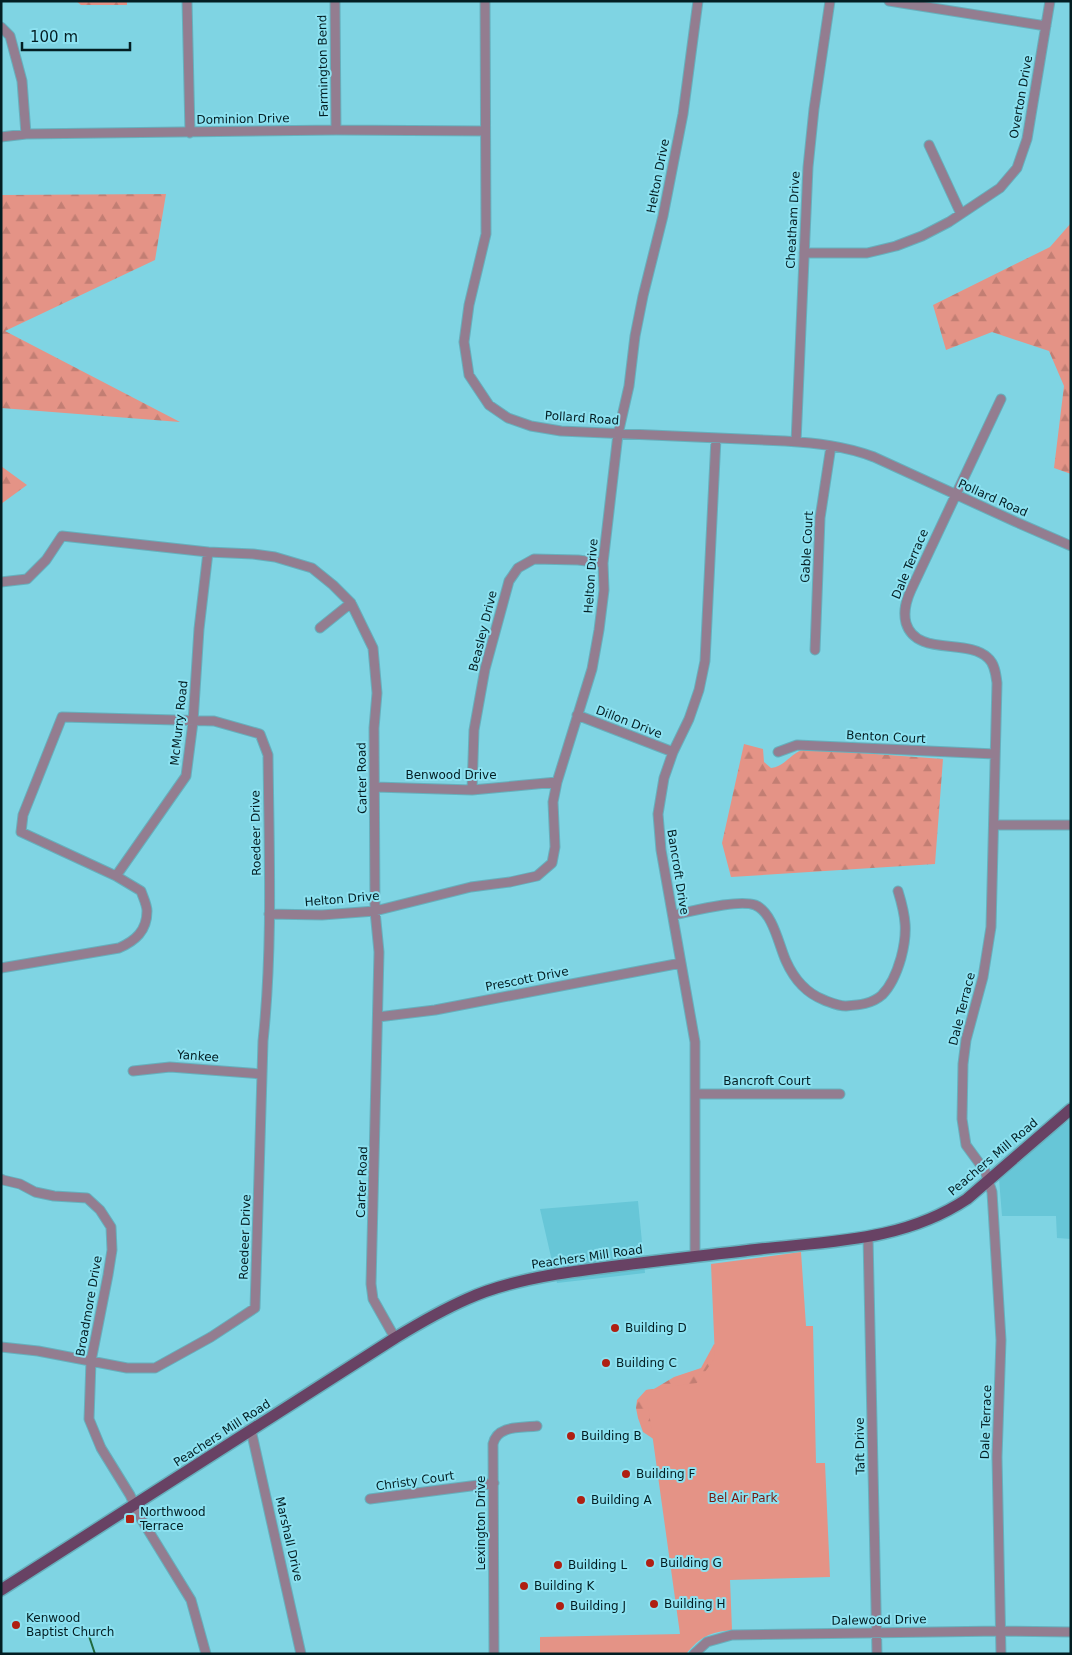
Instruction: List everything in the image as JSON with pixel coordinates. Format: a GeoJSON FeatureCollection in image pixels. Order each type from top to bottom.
{"type":"FeatureCollection","features":[{"type":"Feature","properties":{"kind":"main road","name":"Peachers Mill Road"},"geometry":{"type":"LineString","coordinates":[[1,1590],[395,1338],[431,1316],[467,1299],[516,1282],[573,1271],[868,1237],[910,1227],[960,1204],[1071,1109]]}},
{"type":"Feature","properties":{"kind":"street"},"geometry":{"type":"LineString","coordinates":[[187,1],[190,133]]}},
{"type":"Feature","properties":{"kind":"street","name":"Farmington Bend"},"geometry":{"type":"LineString","coordinates":[[335,1],[336,130]]}},
{"type":"Feature","properties":{"kind":"street","name":"Pollard Road"},"geometry":{"type":"LineString","coordinates":[[485,1],[486,234],[469,305],[464,342],[469,375],[489,405],[508,418],[531,426],[561,431],[796,442],[853,449],[1071,546]]}},
{"type":"Feature","properties":{"kind":"street","name":"Helton Drive"},"geometry":{"type":"LineString","coordinates":[[269,914],[322,915],[375,911],[472,887],[537,876],[552,863],[555,846],[554,802],[557,782],[592,669],[604,590],[603,562],[618,434],[629,386],[635,336],[643,296],[663,216],[683,114],[698,1]]}},
{"type":"Feature","properties":{"kind":"street","name":"Cheatham Drive"},"geometry":{"type":"LineString","coordinates":[[796,442],[808,167],[814,109],[830,1]]}},
{"type":"Feature","properties":{"kind":"street"},"geometry":{"type":"LineString","coordinates":[[889,1],[1046,26]]}},
{"type":"Feature","properties":{"kind":"street","name":"Overton Drive"},"geometry":{"type":"LineString","coordinates":[[804,253],[867,253],[896,246],[922,236],[949,222],[1000,188],[1017,168],[1027,140],[1050,1]]}},
{"type":"Feature","properties":{"kind":"street"},"geometry":{"type":"LineString","coordinates":[[1,27],[10,36],[22,81],[26,134]]}},
{"type":"Feature","properties":{"kind":"street","name":"Dominion Drive"},"geometry":{"type":"LineString","coordinates":[[1,137],[26,134],[336,130],[485,131]]}},
{"type":"Feature","properties":{"kind":"street"},"geometry":{"type":"LineString","coordinates":[[929,145],[961,214]]}},
{"type":"Feature","properties":{"kind":"street","name":"Dale Terrace"},"geometry":{"type":"LineString","coordinates":[[1001,398],[908,597],[904,611],[908,627],[918,638],[934,644],[975,650],[988,658],[995,671],[997,683],[991,927],[983,977],[966,1040],[963,1064],[962,1119],[966,1145],[989,1181],[992,1192],[1001,1340],[997,1457],[1001,1654]]}},
{"type":"Feature","properties":{"kind":"street","name":"Bancroft Drive"},"geometry":{"type":"LineString","coordinates":[[695,1256],[694,1030],[661,850],[658,819],[659,801],[664,778],[673,752],[692,712],[705,660],[716,438]]}},
{"type":"Feature","properties":{"kind":"street","name":"Gable Court"},"geometry":{"type":"LineString","coordinates":[[814,650],[820,518],[832,446]]}},
{"type":"Feature","properties":{"kind":"street","name":"Carter Road"},"geometry":{"type":"LineString","coordinates":[[1,582],[27,579],[46,560],[62,536],[208,552],[268,556],[312,568],[333,584],[351,603],[373,648],[376,693],[374,728],[375,911],[378,952],[378,1017],[371,1284],[373,1299],[395,1338]]}},
{"type":"Feature","properties":{"kind":"street","name":"McMurry Road"},"geometry":{"type":"LineString","coordinates":[[116,876],[186,776],[193,722],[199,630],[208,552]]}},
{"type":"Feature","properties":{"kind":"street","name":"Beasley Drive"},"geometry":{"type":"LineString","coordinates":[[472,790],[474,730],[485,669],[508,581],[518,568],[534,559],[570,559],[603,562]]}},
{"type":"Feature","properties":{"kind":"street"},"geometry":{"type":"LineString","coordinates":[[320,628],[351,603]]}},
{"type":"Feature","properties":{"kind":"street","name":"Dillon Drive"},"geometry":{"type":"LineString","coordinates":[[577,715],[673,752]]}},
{"type":"Feature","properties":{"kind":"street","name":"Roedeer Drive"},"geometry":{"type":"LineString","coordinates":[[1,968],[119,948],[133,942],[143,930],[147,911],[141,891],[116,876],[21,832],[23,815],[62,717],[214,722],[260,734],[268,755],[269,914],[255,1308],[211,1337],[155,1368],[127,1368],[38,1351],[1,1347]]}},
{"type":"Feature","properties":{"kind":"street","name":"Benton Court"},"geometry":{"type":"LineString","coordinates":[[778,752],[797,746],[995,754]]}},
{"type":"Feature","properties":{"kind":"street","name":"Benwood Drive"},"geometry":{"type":"LineString","coordinates":[[375,787],[472,790],[557,782]]}},
{"type":"Feature","properties":{"kind":"street"},"geometry":{"type":"LineString","coordinates":[[994,825],[1071,825]]}},
{"type":"Feature","properties":{"kind":"street"},"geometry":{"type":"LineString","coordinates":[[673,914],[720,905],[743,903],[757,906],[767,916],[778,937],[786,961],[800,985],[815,997],[838,1006],[863,1005],[881,996],[894,979],[905,937],[905,914],[898,891]]}},
{"type":"Feature","properties":{"kind":"street","name":"Prescott Drive"},"geometry":{"type":"LineString","coordinates":[[378,1017],[435,1010],[681,962]]}},
{"type":"Feature","properties":{"kind":"street","name":"Yankee"},"geometry":{"type":"LineString","coordinates":[[133,1071],[170,1067],[262,1074]]}},
{"type":"Feature","properties":{"kind":"street","name":"Bancroft Court"},"geometry":{"type":"LineString","coordinates":[[694,1094],[840,1094]]}},
{"type":"Feature","properties":{"kind":"street","name":"Broadmore Drive"},"geometry":{"type":"LineString","coordinates":[[2,1181],[20,1184],[35,1192],[54,1196],[87,1198],[100,1210],[112,1227],[112,1250],[91,1361],[89,1419],[101,1448],[130,1495],[134,1506]]}},
{"type":"Feature","properties":{"kind":"street","name":"Taft Drive"},"geometry":{"type":"LineString","coordinates":[[868,1237],[877,1654]]}},
{"type":"Feature","properties":{"kind":"street","name":"Lexington Drive"},"geometry":{"type":"LineString","coordinates":[[494,1654],[493,1444],[495,1437],[501,1431],[537,1426]]}},
{"type":"Feature","properties":{"kind":"street","name":"Marshall Drive"},"geometry":{"type":"LineString","coordinates":[[251,1430],[301,1654]]}},
{"type":"Feature","properties":{"kind":"street","name":"Christy Court"},"geometry":{"type":"LineString","coordinates":[[370,1499],[494,1483]]}},
{"type":"Feature","properties":{"kind":"street"},"geometry":{"type":"LineString","coordinates":[[134,1506],[191,1600],[206,1654]]}},
{"type":"Feature","properties":{"kind":"street","name":"Dalewood Drive"},"geometry":{"type":"LineString","coordinates":[[694,1654],[707,1642],[732,1636],[1001,1631],[1071,1632]]}},
{"type":"Feature","properties":{"kind":"shaded area"},"geometry":{"type":"Polygon","coordinates":[[[1051,1118],[1060,1128],[1071,1119],[1071,1239],[1057,1238],[1056,1216],[1002,1216],[998,1166],[1051,1118]]]}},
{"type":"Feature","properties":{"kind":"shaded area"},"geometry":{"type":"Polygon","coordinates":[[[638,1201],[645,1273],[557,1283],[540,1209],[638,1201]]]}},
{"type":"Feature","properties":{"kind":"green space"},"geometry":{"type":"Polygon","coordinates":[[[76,1],[127,1],[127,5],[81,5],[76,1]]]}},
{"type":"Feature","properties":{"kind":"green space"},"geometry":{"type":"Polygon","coordinates":[[[166,194],[155,260],[5,331],[180,422],[1,408],[1,195],[166,194]]]}},
{"type":"Feature","properties":{"kind":"green space"},"geometry":{"type":"Polygon","coordinates":[[[1071,223],[1071,474],[1054,468],[1064,386],[1049,351],[992,332],[946,350],[933,305],[1050,247],[1071,223]]]}},
{"type":"Feature","properties":{"kind":"green space"},"geometry":{"type":"Polygon","coordinates":[[[1,466],[27,485],[1,504],[1,466]]]}},
{"type":"Feature","properties":{"kind":"green space"},"geometry":{"type":"Polygon","coordinates":[[[744,744],[763,749],[764,762],[771,768],[781,765],[796,753],[806,749],[943,759],[935,864],[731,877],[722,843],[744,744]]]}},
{"type":"Feature","properties":{"kind":"green space","name":"Bel Air Park"},"geometry":{"type":"Polygon","coordinates":[[[801,1252],[806,1326],[813,1326],[816,1463],[825,1463],[830,1577],[730,1580],[732,1630],[706,1636],[686,1654],[540,1654],[540,1637],[680,1634],[646,1390],[697,1383],[715,1358],[711,1264],[801,1252]]]}},
{"type":"Feature","properties":{"kind":"green space"},"geometry":{"type":"Polygon","coordinates":[[[714,1344],[723,1347],[661,1444],[643,1432],[636,1408],[637,1400],[646,1390],[654,1389],[674,1377],[701,1368],[714,1344]]]}},
{"type":"Feature","properties":{"kind":"waterway"},"geometry":{"type":"LineString","coordinates":[[87,1630],[95,1654]]}},
{"type":"Feature","properties":{"kind":"place","name":"Building D"},"geometry":{"type":"Point","coordinates":[615,1328]}},
{"type":"Feature","properties":{"kind":"place","name":"Building C"},"geometry":{"type":"Point","coordinates":[606,1363]}},
{"type":"Feature","properties":{"kind":"place","name":"Building B"},"geometry":{"type":"Point","coordinates":[571,1436]}},
{"type":"Feature","properties":{"kind":"place","name":"Building F"},"geometry":{"type":"Point","coordinates":[626,1474]}},
{"type":"Feature","properties":{"kind":"place","name":"Building A"},"geometry":{"type":"Point","coordinates":[581,1500]}},
{"type":"Feature","properties":{"kind":"place","name":"Northwood Terrace"},"geometry":{"type":"Point","coordinates":[130,1519]}},
{"type":"Feature","properties":{"kind":"place","name":"Building G"},"geometry":{"type":"Point","coordinates":[650,1563]}},
{"type":"Feature","properties":{"kind":"place","name":"Building L"},"geometry":{"type":"Point","coordinates":[558,1565]}},
{"type":"Feature","properties":{"kind":"place","name":"Building K"},"geometry":{"type":"Point","coordinates":[524,1586]}},
{"type":"Feature","properties":{"kind":"place","name":"Building H"},"geometry":{"type":"Point","coordinates":[654,1604]}},
{"type":"Feature","properties":{"kind":"place","name":"Building J"},"geometry":{"type":"Point","coordinates":[560,1606]}},
{"type":"Feature","properties":{"kind":"place","name":"Kenwood Baptist Church"},"geometry":{"type":"Point","coordinates":[16,1625]}}]}
